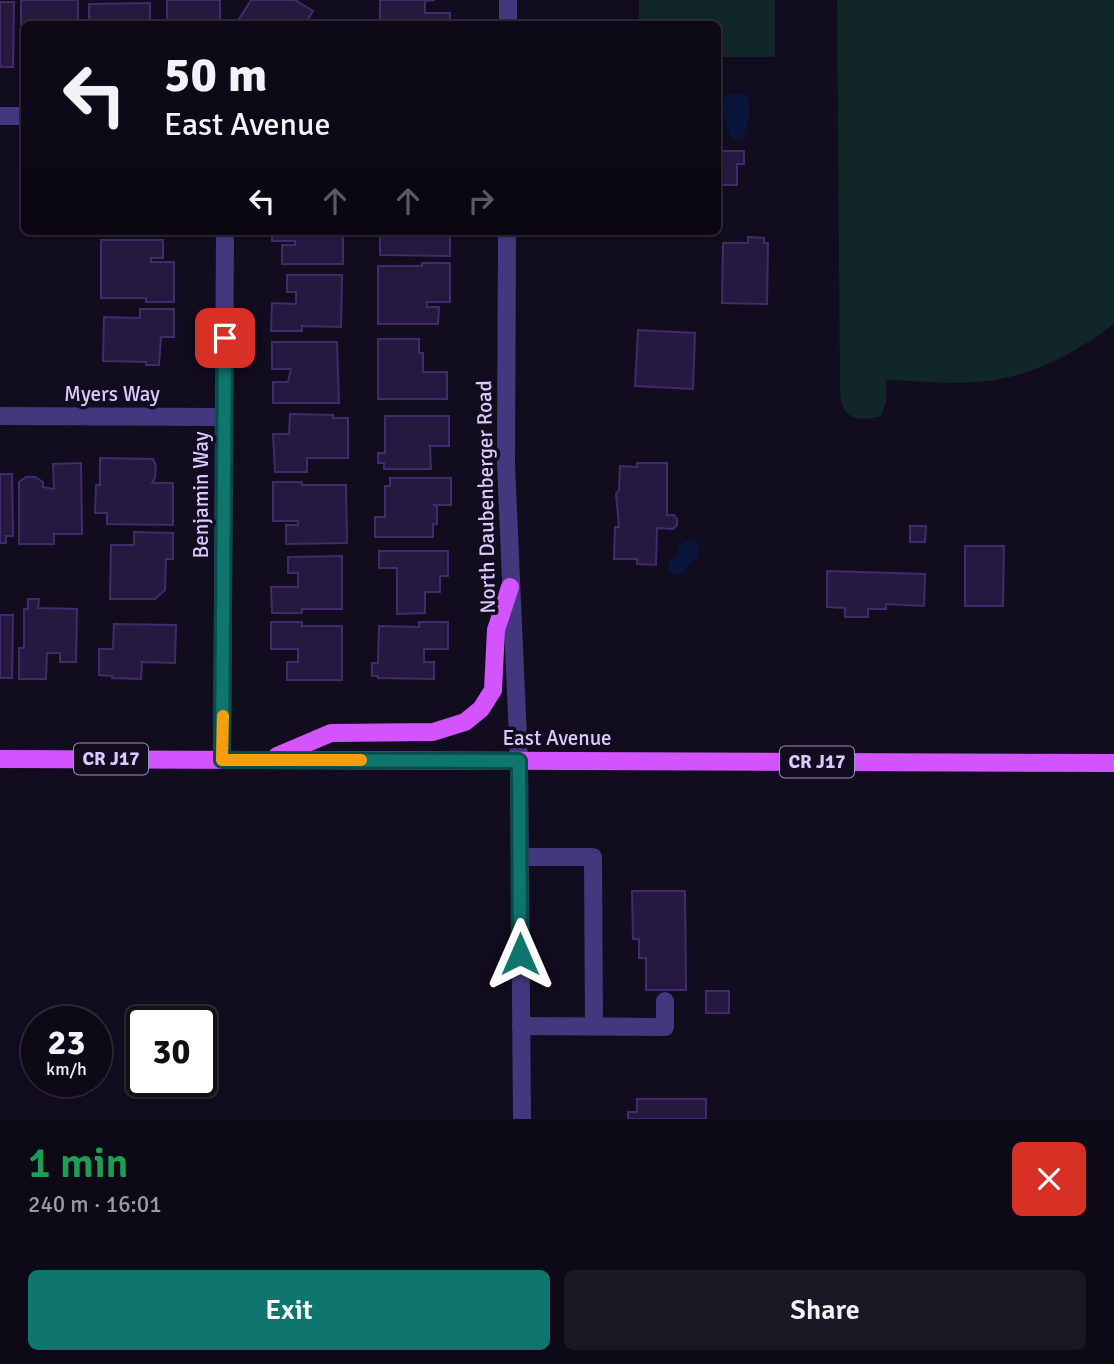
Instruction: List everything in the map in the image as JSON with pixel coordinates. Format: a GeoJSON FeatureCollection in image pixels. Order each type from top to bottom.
{"type":"FeatureCollection","features":[{"type":"Feature","properties":{"kind":"main road"},"geometry":{"type":"LineString","coordinates":[[269,760],[331,733],[433,732],[465,722],[481,709],[493,690],[496,630],[510,587]]}},
{"type":"Feature","properties":{"kind":"main road","name":"East Avenue"},"geometry":{"type":"LineString","coordinates":[[0,759],[1114,763]]}},
{"type":"Feature","properties":{"kind":"street"},"geometry":{"type":"LineString","coordinates":[[508,0],[508,21]]}},
{"type":"Feature","properties":{"kind":"street"},"geometry":{"type":"LineString","coordinates":[[0,116],[21,117]]}},
{"type":"Feature","properties":{"kind":"street","name":"Benjamin Way"},"geometry":{"type":"LineString","coordinates":[[222,760],[225,235]]}},
{"type":"Feature","properties":{"kind":"street","name":"North Daubenberger Road"},"geometry":{"type":"LineString","coordinates":[[507,235],[506,465],[519,761],[522,1119]]}},
{"type":"Feature","properties":{"kind":"street","name":"Myers Way"},"geometry":{"type":"LineString","coordinates":[[0,416],[224,417]]}},
{"type":"Feature","properties":{"kind":"street"},"geometry":{"type":"LineString","coordinates":[[520,858],[593,857],[594,1026]]}},
{"type":"Feature","properties":{"kind":"street"},"geometry":{"type":"LineString","coordinates":[[521,1026],[665,1027],[665,1001]]}},
{"type":"Feature","properties":{"kind":"green space"},"geometry":{"type":"Polygon","coordinates":[[[639,0],[775,0],[775,57],[721,57],[721,21],[639,21],[639,0]]]}},
{"type":"Feature","properties":{"kind":"green space"},"geometry":{"type":"Polygon","coordinates":[[[837,0],[1114,0],[1114,324],[1055,361],[1005,378],[963,383],[886,380],[886,403],[881,416],[864,419],[847,413],[840,391],[837,0]]]}},
{"type":"Feature","properties":{"kind":"water"},"geometry":{"type":"Polygon","coordinates":[[[726,94],[747,96],[750,113],[743,139],[731,140],[722,105],[726,94]]]}},
{"type":"Feature","properties":{"kind":"water"},"geometry":{"type":"Polygon","coordinates":[[[692,539],[699,546],[698,558],[688,564],[683,573],[675,575],[668,569],[669,561],[678,555],[679,545],[692,539]]]}},
{"type":"Feature","properties":{"kind":"building"},"geometry":{"type":"Polygon","coordinates":[[[21,0],[78,0],[78,21],[21,21],[21,0]]]}},
{"type":"Feature","properties":{"kind":"building"},"geometry":{"type":"Polygon","coordinates":[[[167,0],[220,0],[220,21],[167,21],[167,0]]]}},
{"type":"Feature","properties":{"kind":"building"},"geometry":{"type":"Polygon","coordinates":[[[251,0],[295,0],[313,11],[307,21],[238,21],[251,0]]]}},
{"type":"Feature","properties":{"kind":"building"},"geometry":{"type":"Polygon","coordinates":[[[380,0],[435,0],[425,1],[425,13],[450,13],[450,21],[380,21],[380,0]]]}},
{"type":"Feature","properties":{"kind":"building"},"geometry":{"type":"Polygon","coordinates":[[[0,2],[14,2],[13,67],[0,67],[0,2]]]}},
{"type":"Feature","properties":{"kind":"building"},"geometry":{"type":"Polygon","coordinates":[[[150,3],[150,21],[89,21],[89,4],[150,3]]]}},
{"type":"Feature","properties":{"kind":"building"},"geometry":{"type":"Polygon","coordinates":[[[721,151],[744,151],[744,164],[737,164],[737,185],[721,185],[721,151]]]}},
{"type":"Feature","properties":{"kind":"building"},"geometry":{"type":"Polygon","coordinates":[[[272,235],[343,235],[343,264],[282,264],[282,245],[295,245],[295,241],[272,241],[272,235]]]}},
{"type":"Feature","properties":{"kind":"building"},"geometry":{"type":"Polygon","coordinates":[[[380,235],[450,235],[450,256],[380,255],[380,235]]]}},
{"type":"Feature","properties":{"kind":"building"},"geometry":{"type":"Polygon","coordinates":[[[748,237],[764,238],[764,243],[768,243],[767,304],[722,303],[723,243],[748,243],[748,237]]]}},
{"type":"Feature","properties":{"kind":"building"},"geometry":{"type":"Polygon","coordinates":[[[101,240],[163,240],[163,258],[151,258],[151,262],[174,262],[174,302],[146,302],[146,298],[101,298],[101,240]]]}},
{"type":"Feature","properties":{"kind":"building"},"geometry":{"type":"Polygon","coordinates":[[[422,263],[450,263],[450,302],[427,302],[427,307],[439,307],[438,324],[378,324],[378,266],[422,266],[422,263]]]}},
{"type":"Feature","properties":{"kind":"building"},"geometry":{"type":"Polygon","coordinates":[[[287,275],[342,275],[341,327],[302,326],[302,331],[271,331],[272,303],[296,304],[296,292],[287,292],[287,275]]]}},
{"type":"Feature","properties":{"kind":"building"},"geometry":{"type":"Polygon","coordinates":[[[140,309],[174,309],[174,337],[161,337],[159,365],[103,361],[104,317],[140,318],[140,309]]]}},
{"type":"Feature","properties":{"kind":"building"},"geometry":{"type":"Polygon","coordinates":[[[638,330],[695,333],[693,389],[635,386],[638,330]]]}},
{"type":"Feature","properties":{"kind":"building"},"geometry":{"type":"Polygon","coordinates":[[[378,339],[419,339],[419,353],[423,353],[423,372],[447,372],[447,399],[378,399],[378,339]]]}},
{"type":"Feature","properties":{"kind":"building"},"geometry":{"type":"Polygon","coordinates":[[[272,342],[337,342],[339,403],[273,403],[273,382],[288,382],[291,369],[272,369],[272,342]]]}},
{"type":"Feature","properties":{"kind":"building"},"geometry":{"type":"Polygon","coordinates":[[[290,414],[348,418],[348,458],[307,458],[307,472],[275,472],[273,434],[289,434],[290,414]]]}},
{"type":"Feature","properties":{"kind":"building"},"geometry":{"type":"Polygon","coordinates":[[[385,416],[449,416],[449,446],[430,446],[431,469],[384,469],[384,463],[378,463],[378,453],[385,453],[385,416]]]}},
{"type":"Feature","properties":{"kind":"building"},"geometry":{"type":"Polygon","coordinates":[[[100,458],[153,459],[156,466],[152,483],[173,483],[173,525],[107,524],[107,513],[95,513],[96,485],[100,485],[100,458]]]}},
{"type":"Feature","properties":{"kind":"building"},"geometry":{"type":"Polygon","coordinates":[[[81,463],[82,534],[54,534],[54,544],[19,544],[19,482],[26,477],[35,477],[43,482],[43,487],[54,489],[53,464],[81,463]]]}},
{"type":"Feature","properties":{"kind":"building"},"geometry":{"type":"Polygon","coordinates":[[[637,463],[667,463],[667,515],[674,515],[677,525],[673,529],[657,528],[656,565],[637,564],[637,559],[614,559],[615,527],[619,527],[616,494],[619,490],[620,466],[637,467],[637,463]]]}},
{"type":"Feature","properties":{"kind":"building"},"geometry":{"type":"Polygon","coordinates":[[[0,474],[12,474],[13,536],[6,536],[6,543],[0,543],[0,474]]]}},
{"type":"Feature","properties":{"kind":"building"},"geometry":{"type":"Polygon","coordinates":[[[390,478],[451,478],[451,505],[434,505],[437,507],[437,524],[433,524],[433,537],[375,537],[375,517],[385,517],[385,486],[390,486],[390,478]]]}},
{"type":"Feature","properties":{"kind":"building"},"geometry":{"type":"Polygon","coordinates":[[[273,482],[346,485],[347,543],[286,544],[286,525],[298,525],[298,521],[273,521],[273,482]]]}},
{"type":"Feature","properties":{"kind":"building"},"geometry":{"type":"Polygon","coordinates":[[[910,526],[926,526],[925,542],[910,542],[910,526]]]}},
{"type":"Feature","properties":{"kind":"building"},"geometry":{"type":"Polygon","coordinates":[[[134,532],[173,533],[173,559],[166,559],[165,590],[155,599],[110,599],[111,545],[134,545],[134,532]]]}},
{"type":"Feature","properties":{"kind":"building"},"geometry":{"type":"Polygon","coordinates":[[[965,546],[1004,546],[1003,606],[965,606],[965,546]]]}},
{"type":"Feature","properties":{"kind":"building"},"geometry":{"type":"Polygon","coordinates":[[[379,551],[448,551],[448,576],[440,576],[440,592],[425,592],[425,613],[397,614],[397,568],[379,568],[379,551]]]}},
{"type":"Feature","properties":{"kind":"building"},"geometry":{"type":"Polygon","coordinates":[[[342,556],[342,609],[302,609],[302,613],[272,613],[271,587],[298,587],[298,573],[288,573],[288,557],[342,556]]]}},
{"type":"Feature","properties":{"kind":"building"},"geometry":{"type":"Polygon","coordinates":[[[827,571],[925,574],[924,606],[886,604],[886,609],[868,609],[868,617],[845,617],[845,608],[827,607],[827,571]]]}},
{"type":"Feature","properties":{"kind":"building"},"geometry":{"type":"Polygon","coordinates":[[[28,599],[39,599],[38,608],[77,609],[76,662],[60,662],[60,653],[47,653],[46,679],[19,679],[19,648],[24,648],[24,609],[28,609],[28,599]]]}},
{"type":"Feature","properties":{"kind":"building"},"geometry":{"type":"Polygon","coordinates":[[[0,615],[13,615],[12,678],[0,678],[0,615]]]}},
{"type":"Feature","properties":{"kind":"building"},"geometry":{"type":"Polygon","coordinates":[[[271,622],[302,622],[302,626],[342,626],[342,680],[287,680],[287,662],[298,662],[298,649],[271,649],[271,622]]]}},
{"type":"Feature","properties":{"kind":"building"},"geometry":{"type":"Polygon","coordinates":[[[419,622],[448,622],[448,649],[424,649],[424,662],[434,662],[434,679],[372,676],[372,663],[378,663],[379,626],[419,627],[419,622]]]}},
{"type":"Feature","properties":{"kind":"building"},"geometry":{"type":"Polygon","coordinates":[[[114,624],[176,625],[175,663],[142,662],[141,679],[99,675],[99,649],[113,649],[114,624]]]}},
{"type":"Feature","properties":{"kind":"building"},"geometry":{"type":"Polygon","coordinates":[[[632,891],[685,891],[686,990],[646,990],[646,958],[639,958],[639,939],[633,939],[632,891]]]}},
{"type":"Feature","properties":{"kind":"building"},"geometry":{"type":"Polygon","coordinates":[[[706,991],[729,991],[729,1013],[706,1013],[706,991]]]}},
{"type":"Feature","properties":{"kind":"building"},"geometry":{"type":"Polygon","coordinates":[[[637,1099],[706,1099],[706,1119],[628,1119],[628,1112],[637,1112],[637,1099]]]}},
{"type":"Feature","properties":{"kind":"slow traffic"},"geometry":{"type":"LineString","coordinates":[[223,716],[222,760],[361,760]]}},
{"type":"Feature","properties":{"kind":"route"},"geometry":{"type":"LineString","coordinates":[[225,338],[222,760],[519,761],[520,954]]}}]}
